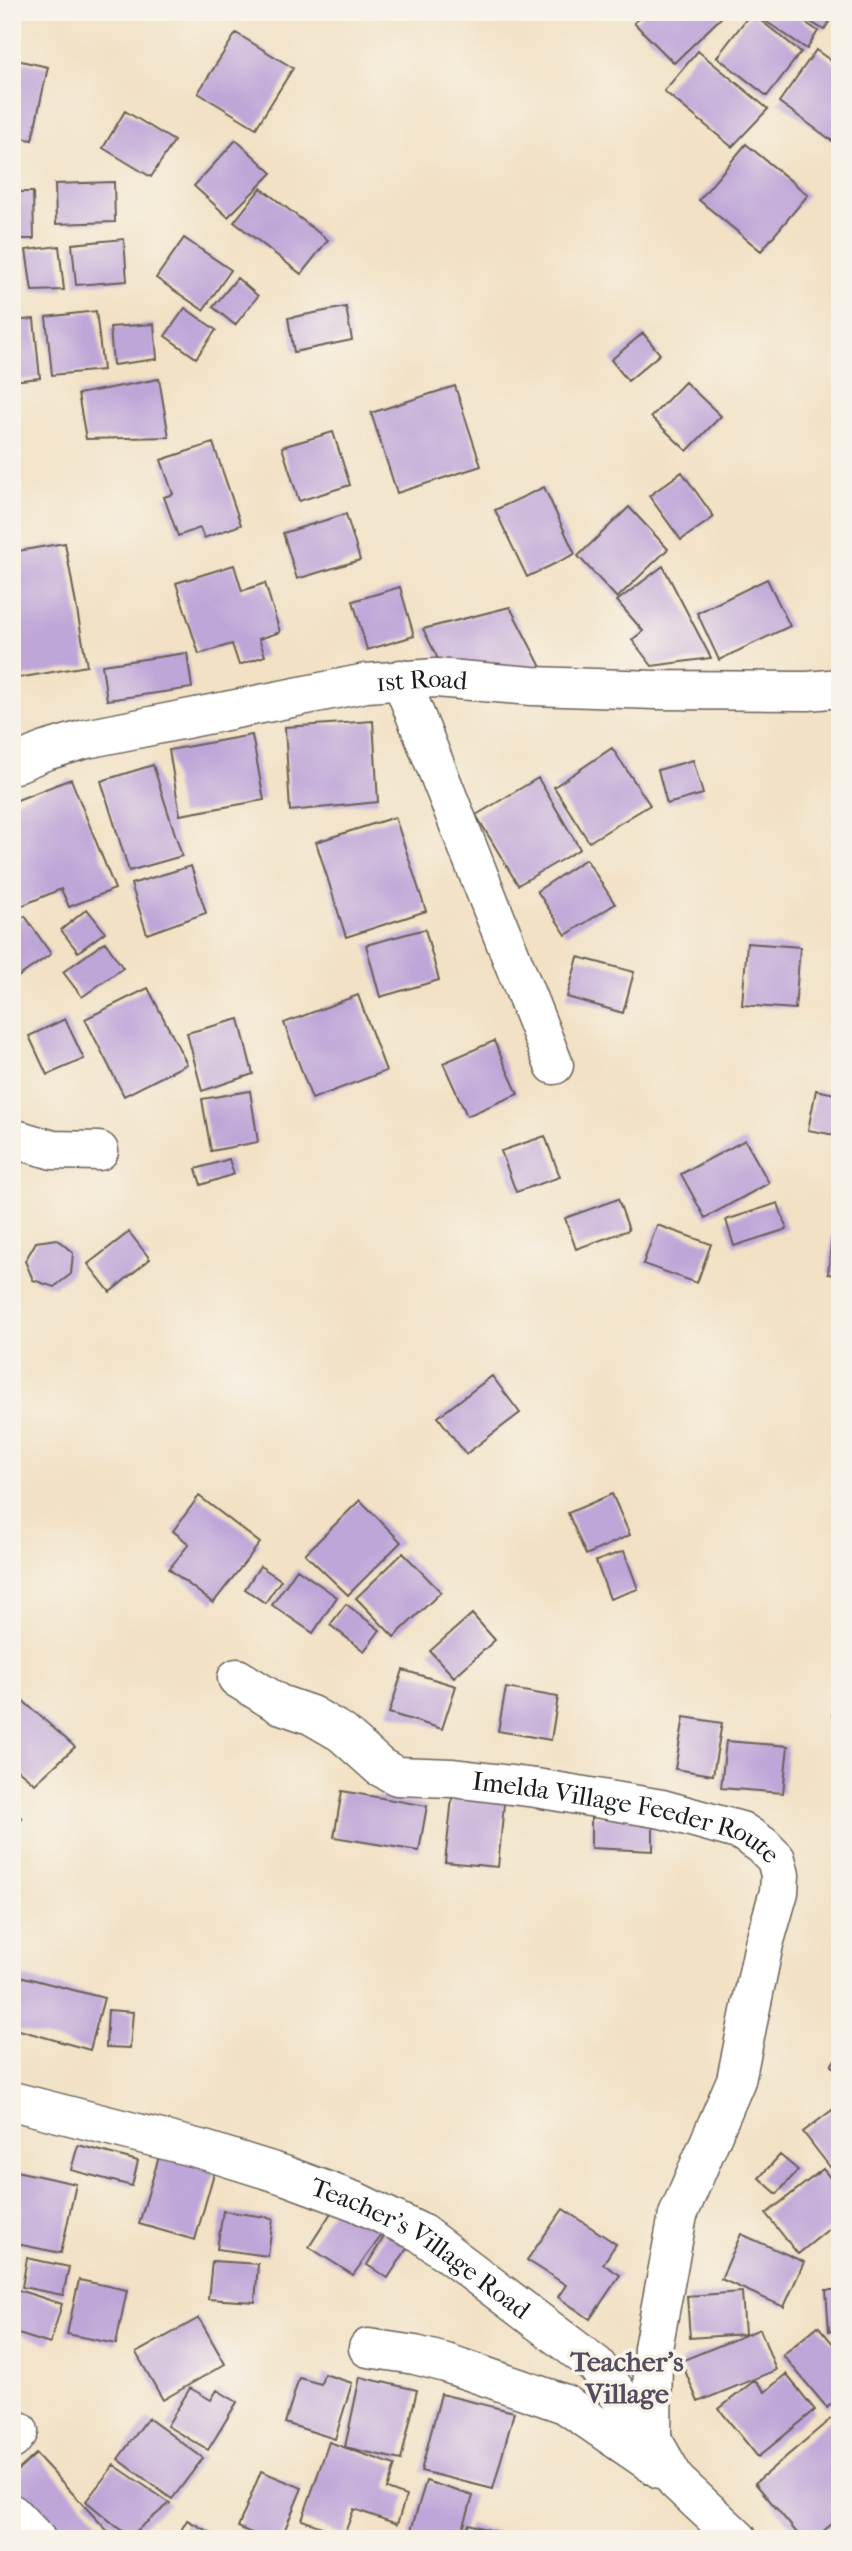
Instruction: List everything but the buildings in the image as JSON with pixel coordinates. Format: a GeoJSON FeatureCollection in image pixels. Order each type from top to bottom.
{"type":"FeatureCollection","features":[{"type":"Feature","properties":{"kind":"street","name":"1st Road"},"geometry":{"type":"LineString","coordinates":[[12,765],[45,751],[86,739],[366,683],[401,679],[436,678],[532,686],[656,690],[808,691],[840,688]]}},
{"type":"Feature","properties":{"kind":"street"},"geometry":{"type":"LineString","coordinates":[[401,679],[554,1065]]}},
{"type":"Feature","properties":{"kind":"street"},"geometry":{"type":"LineString","coordinates":[[12,1138],[53,1150],[99,1151]]}},
{"type":"Feature","properties":{"kind":"street","name":"Imelda Village Feeder Route"},"geometry":{"type":"LineString","coordinates":[[237,1678],[279,1704],[311,1715],[342,1732],[380,1767],[397,1776],[453,1778],[522,1786],[662,1809],[741,1832],[762,1844],[776,1859],[780,1875],[779,1892],[764,1944],[736,2080],[678,2215],[653,2348],[652,2439]]}},
{"type":"Feature","properties":{"kind":"street","name":"Teacher's Village Road"},"geometry":{"type":"LineString","coordinates":[[12,2101],[204,2150],[284,2175],[357,2202],[421,2233],[596,2365],[652,2439],[676,2481],[738,2539]]}},
{"type":"Feature","properties":{"kind":"street"},"geometry":{"type":"LineString","coordinates":[[368,2348],[446,2363],[565,2404],[676,2481]]}},
{"type":"Feature","properties":{"kind":"street"},"geometry":{"type":"LineString","coordinates":[[12,2514],[36,2539]]}},
{"type":"Feature","properties":{"kind":"district","name":"Teacher's Village"},"geometry":{"type":"Point","coordinates":[627,2377]}}]}
